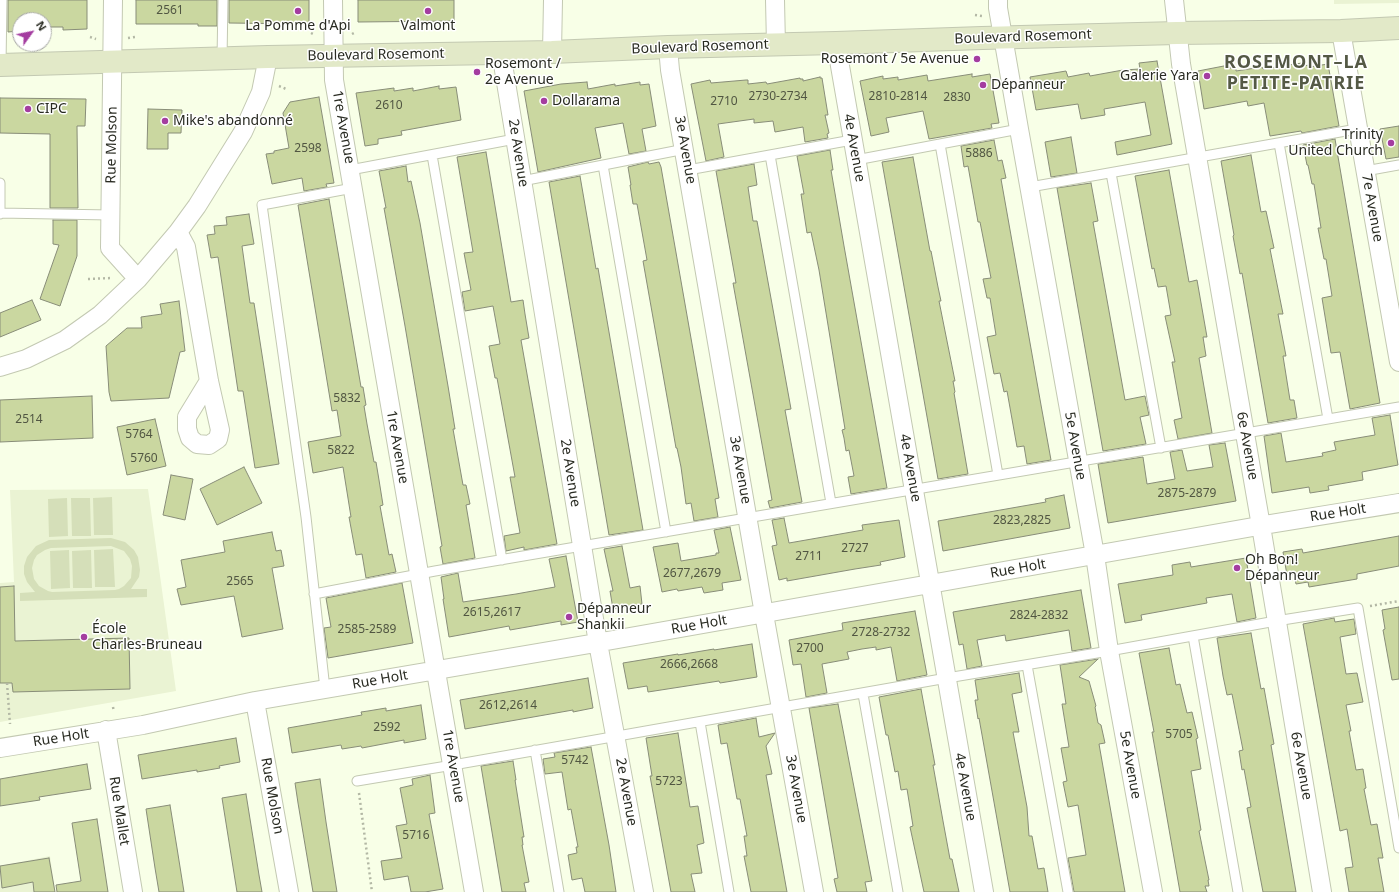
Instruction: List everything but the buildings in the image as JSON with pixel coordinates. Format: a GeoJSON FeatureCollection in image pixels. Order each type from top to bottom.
{"type":"FeatureCollection","features":[{"type":"Feature","properties":{"kind":"main road","name":"Boulevard Rosemont"},"geometry":{"type":"LineString","coordinates":[[0,65],[268,57],[552,52],[668,47],[1177,32],[1341,31],[1399,28]]}},
{"type":"Feature","properties":{"kind":"street","name":"Rue Molson"},"geometry":{"type":"LineString","coordinates":[[113,0],[110,248],[138,279]]}},
{"type":"Feature","properties":{"kind":"street","name":"1re Avenue"},"geometry":{"type":"LineString","coordinates":[[333,0],[334,80],[419,574],[437,670],[474,892]]}},
{"type":"Feature","properties":{"kind":"street"},"geometry":{"type":"LineString","coordinates":[[552,52],[554,0]]}},
{"type":"Feature","properties":{"kind":"street"},"geometry":{"type":"LineString","coordinates":[[776,0],[776,45]]}},
{"type":"Feature","properties":{"kind":"street","name":"5e Avenue"},"geometry":{"type":"LineString","coordinates":[[998,0],[998,8],[1019,129],[1095,555],[1109,651],[1153,892]]}},
{"type":"Feature","properties":{"kind":"street","name":"6e Avenue"},"geometry":{"type":"LineString","coordinates":[[1174,0],[1181,64],[1261,526],[1322,892]]}},
{"type":"Feature","properties":{"kind":"street","name":"7e Avenue"},"geometry":{"type":"LineString","coordinates":[[1341,31],[1399,362]]}},
{"type":"Feature","properties":{"kind":"street","name":"4e Avenue"},"geometry":{"type":"LineString","coordinates":[[836,43],[984,892]]}},
{"type":"Feature","properties":{"kind":"street","name":"3e Avenue"},"geometry":{"type":"LineString","coordinates":[[668,47],[670,70],[685,149],[764,614],[814,892]]}},
{"type":"Feature","properties":{"kind":"street","name":"2e Avenue"},"geometry":{"type":"LineString","coordinates":[[501,52],[598,643],[644,892]]}},
{"type":"Feature","properties":{"kind":"street"},"geometry":{"type":"LineString","coordinates":[[0,367],[26,359],[65,340],[100,315],[138,279],[178,232],[197,206],[243,132],[261,92],[268,57]]}},
{"type":"Feature","properties":{"kind":"street"},"geometry":{"type":"LineString","coordinates":[[178,232],[186,247],[209,381]]}},
{"type":"Feature","properties":{"kind":"street","name":"Rue Holt"},"geometry":{"type":"LineString","coordinates":[[0,748],[143,724],[255,701],[598,643],[1399,503]]}},
{"type":"Feature","properties":{"kind":"street","name":"Rue Molson"},"geometry":{"type":"LineString","coordinates":[[255,701],[289,892]]}},
{"type":"Feature","properties":{"kind":"street","name":"Rue Mallet"},"geometry":{"type":"LineString","coordinates":[[106,730],[133,892]]}},
{"type":"Feature","properties":{"kind":"lane"},"geometry":{"type":"LineString","coordinates":[[0,65],[2,0]]}},
{"type":"Feature","properties":{"kind":"lane"},"geometry":{"type":"LineString","coordinates":[[222,59],[223,0]]}},
{"type":"Feature","properties":{"kind":"lane"},"geometry":{"type":"LineString","coordinates":[[856,160],[1019,129]]}},
{"type":"Feature","properties":{"kind":"lane"},"geometry":{"type":"LineString","coordinates":[[1030,187],[1357,129]]}},
{"type":"Feature","properties":{"kind":"lane"},"geometry":{"type":"LineString","coordinates":[[350,170],[515,139]]}},
{"type":"Feature","properties":{"kind":"lane"},"geometry":{"type":"LineString","coordinates":[[688,170],[852,140]]}},
{"type":"Feature","properties":{"kind":"lane"},"geometry":{"type":"LineString","coordinates":[[1279,143],[1328,419]]}},
{"type":"Feature","properties":{"kind":"lane"},"geometry":{"type":"LineString","coordinates":[[940,144],[998,475]]}},
{"type":"Feature","properties":{"kind":"lane"},"geometry":{"type":"LineString","coordinates":[[522,181],[685,149]]}},
{"type":"Feature","properties":{"kind":"lane"},"geometry":{"type":"LineString","coordinates":[[432,155],[502,560]]}},
{"type":"Feature","properties":{"kind":"lane"},"geometry":{"type":"LineString","coordinates":[[770,155],[831,503]]}},
{"type":"Feature","properties":{"kind":"lane"},"geometry":{"type":"LineString","coordinates":[[603,165],[666,532]]}},
{"type":"Feature","properties":{"kind":"lane"},"geometry":{"type":"LineString","coordinates":[[1366,171],[1399,165]]}},
{"type":"Feature","properties":{"kind":"lane"},"geometry":{"type":"LineString","coordinates":[[1111,173],[1161,448]]}},
{"type":"Feature","properties":{"kind":"lane"},"geometry":{"type":"LineString","coordinates":[[0,183],[0,214],[110,215]]}},
{"type":"Feature","properties":{"kind":"lane"},"geometry":{"type":"LineString","coordinates":[[325,689],[306,517],[262,205],[353,188]]}},
{"type":"Feature","properties":{"kind":"lane"},"geometry":{"type":"LineString","coordinates":[[314,594],[419,574],[1399,407]]}},
{"type":"Feature","properties":{"kind":"lane"},"geometry":{"type":"LineString","coordinates":[[357,781],[1109,651],[1276,620],[1358,608],[1399,848]]}},
{"type":"Feature","properties":{"kind":"lane"},"geometry":{"type":"LineString","coordinates":[[1193,636],[1238,892]]}},
{"type":"Feature","properties":{"kind":"lane"},"geometry":{"type":"LineString","coordinates":[[1027,665],[1068,892]]}},
{"type":"Feature","properties":{"kind":"lane"},"geometry":{"type":"LineString","coordinates":[[863,694],[898,892]]}},
{"type":"Feature","properties":{"kind":"lane"},"geometry":{"type":"LineString","coordinates":[[700,722],[729,892]]}},
{"type":"Feature","properties":{"kind":"lane"},"geometry":{"type":"LineString","coordinates":[[535,750],[559,892]]}},
{"type":"Feature","properties":{"kind":"path"},"geometry":{"type":"LineString","coordinates":[[975,15],[982,16]]}},
{"type":"Feature","properties":{"kind":"path"},"geometry":{"type":"LineString","coordinates":[[352,34],[356,32]]}},
{"type":"Feature","properties":{"kind":"path"},"geometry":{"type":"LineString","coordinates":[[311,33],[315,35]]}},
{"type":"Feature","properties":{"kind":"path"},"geometry":{"type":"LineString","coordinates":[[88,279],[112,278]]}},
{"type":"Feature","properties":{"kind":"path"},"geometry":{"type":"LineString","coordinates":[[1358,608],[1399,601]]}},
{"type":"Feature","properties":{"kind":"path"},"geometry":{"type":"LineString","coordinates":[[7,683],[10,724]]}},
{"type":"Feature","properties":{"kind":"path"},"geometry":{"type":"LineString","coordinates":[[113,706],[114,713]]}},
{"type":"Feature","properties":{"kind":"path"},"geometry":{"type":"LineString","coordinates":[[357,781],[372,892]]}},
{"type":"Feature","properties":{"kind":"shaded area"},"geometry":{"type":"Polygon","coordinates":[[[1334,0],[1399,0],[1399,3],[1334,4],[1334,0]]]}},
{"type":"Feature","properties":{"kind":"shaded area","name":"École Charles-Bruneau"},"geometry":{"type":"Polygon","coordinates":[[[148,489],[176,691],[0,722],[0,583],[14,582],[10,490],[148,489]]]}},
{"type":"Feature","properties":{"kind":"shaded area"},"geometry":{"type":"Polygon","coordinates":[[[112,497],[113,535],[94,535],[93,498],[112,497]]]}},
{"type":"Feature","properties":{"kind":"shaded area"},"geometry":{"type":"Polygon","coordinates":[[[67,498],[68,536],[49,537],[48,499],[67,498]]]}},
{"type":"Feature","properties":{"kind":"shaded area"},"geometry":{"type":"Polygon","coordinates":[[[71,498],[90,498],[91,536],[72,536],[71,498]]]}},
{"type":"Feature","properties":{"kind":"shaded area"},"geometry":{"type":"Polygon","coordinates":[[[111,538],[125,542],[134,550],[138,557],[140,570],[139,577],[131,589],[147,589],[147,597],[20,601],[20,593],[35,592],[27,582],[24,574],[24,566],[27,557],[36,546],[49,540],[111,538]],[[111,546],[51,548],[37,555],[34,560],[32,568],[34,579],[39,586],[52,592],[119,589],[131,578],[132,566],[130,559],[124,551],[111,546]]]}},
{"type":"Feature","properties":{"kind":"shaded area"},"geometry":{"type":"Polygon","coordinates":[[[113,549],[115,587],[95,587],[94,550],[113,549]]]}},
{"type":"Feature","properties":{"kind":"shaded area"},"geometry":{"type":"Polygon","coordinates":[[[69,550],[70,588],[51,589],[50,551],[69,550]]]}},
{"type":"Feature","properties":{"kind":"shaded area"},"geometry":{"type":"Polygon","coordinates":[[[91,550],[92,588],[73,588],[72,551],[91,550]]]}},
{"type":"Feature","properties":{"kind":"shaded area"},"geometry":{"type":"Polygon","coordinates":[[[50,856],[55,892],[0,892],[0,866],[50,856]]]}},
{"type":"Feature","properties":{"kind":"place","name":"La Pomme d'Api"},"geometry":{"type":"Point","coordinates":[298,11]}},
{"type":"Feature","properties":{"kind":"place","name":"Valmont"},"geometry":{"type":"Point","coordinates":[428,11]}},
{"type":"Feature","properties":{"kind":"place","name":"Rosemont / 5e Avenue"},"geometry":{"type":"Point","coordinates":[977,59]}},
{"type":"Feature","properties":{"kind":"place","name":"Rosemont / 2e Avenue"},"geometry":{"type":"Point","coordinates":[477,72]}},
{"type":"Feature","properties":{"kind":"place","name":"Galerie Yara"},"geometry":{"type":"Point","coordinates":[1207,76]}},
{"type":"Feature","properties":{"kind":"place","name":"Dépanneur"},"geometry":{"type":"Point","coordinates":[983,85]}},
{"type":"Feature","properties":{"kind":"place","name":"Dollarama"},"geometry":{"type":"Point","coordinates":[544,101]}},
{"type":"Feature","properties":{"kind":"place","name":"CIPC"},"geometry":{"type":"Point","coordinates":[28,109]}},
{"type":"Feature","properties":{"kind":"place","name":"Mike's abandonné"},"geometry":{"type":"Point","coordinates":[165,121]}},
{"type":"Feature","properties":{"kind":"place","name":"Trinity United Church"},"geometry":{"type":"Point","coordinates":[1391,143]}},
{"type":"Feature","properties":{"kind":"place","name":"Oh Bon! Dépanneur"},"geometry":{"type":"Point","coordinates":[1237,568]}},
{"type":"Feature","properties":{"kind":"place","name":"Dépanneur Shankii"},"geometry":{"type":"Point","coordinates":[569,617]}},
{"type":"Feature","properties":{"kind":"place","name":"École Charles-Bruneau"},"geometry":{"type":"Point","coordinates":[84,637]}},
{"type":"Feature","properties":{"kind":"district","name":"ROSEMONT–LA PETITE-PATRIE"},"geometry":{"type":"Point","coordinates":[1296,73]}}]}
